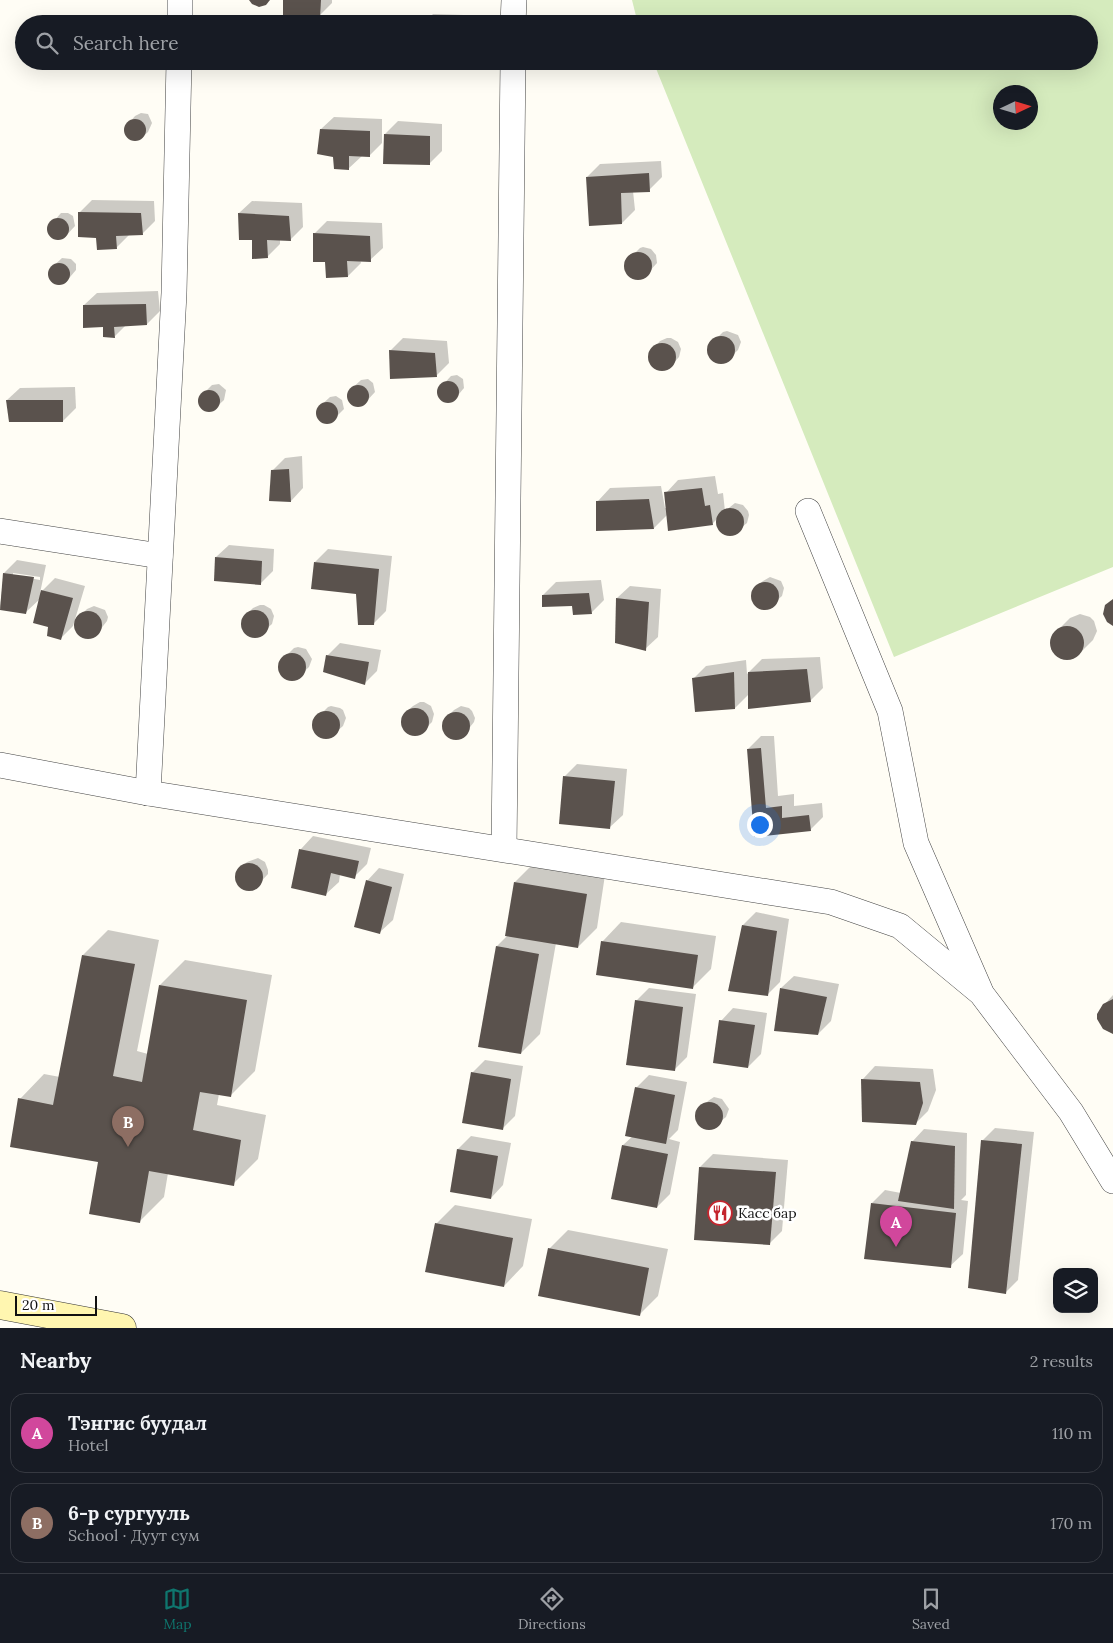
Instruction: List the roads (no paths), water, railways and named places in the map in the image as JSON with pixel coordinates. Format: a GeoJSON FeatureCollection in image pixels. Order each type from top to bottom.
{"type":"FeatureCollection","features":[{"type":"Feature","properties":{"kind":"main road"},"geometry":{"type":"LineString","coordinates":[[0,1305],[122,1328]]}},
{"type":"Feature","properties":{"kind":"street"},"geometry":{"type":"LineString","coordinates":[[180,0],[180,15]]}},
{"type":"Feature","properties":{"kind":"street"},"geometry":{"type":"LineString","coordinates":[[513,15],[514,0]]}},
{"type":"Feature","properties":{"kind":"street"},"geometry":{"type":"LineString","coordinates":[[148,793],[174,293],[179,70]]}},
{"type":"Feature","properties":{"kind":"street"},"geometry":{"type":"LineString","coordinates":[[504,849],[513,70]]}},
{"type":"Feature","properties":{"kind":"street"},"geometry":{"type":"LineString","coordinates":[[808,511],[890,711],[916,843],[981,993]]}},
{"type":"Feature","properties":{"kind":"street"},"geometry":{"type":"LineString","coordinates":[[0,531],[160,556]]}},
{"type":"Feature","properties":{"kind":"street"},"geometry":{"type":"LineString","coordinates":[[0,765],[148,793],[831,902],[900,926],[981,993],[1071,1112],[1109,1167]]}},
{"type":"Feature","properties":{"kind":"place","name":"6-р сургууль"},"geometry":{"type":"Point","coordinates":[128,1147]}},
{"type":"Feature","properties":{"kind":"place","name":"Касс бар"},"geometry":{"type":"Point","coordinates":[720,1213]}},
{"type":"Feature","properties":{"kind":"place","name":"Тэнгис буудал"},"geometry":{"type":"Point","coordinates":[896,1247]}}]}
